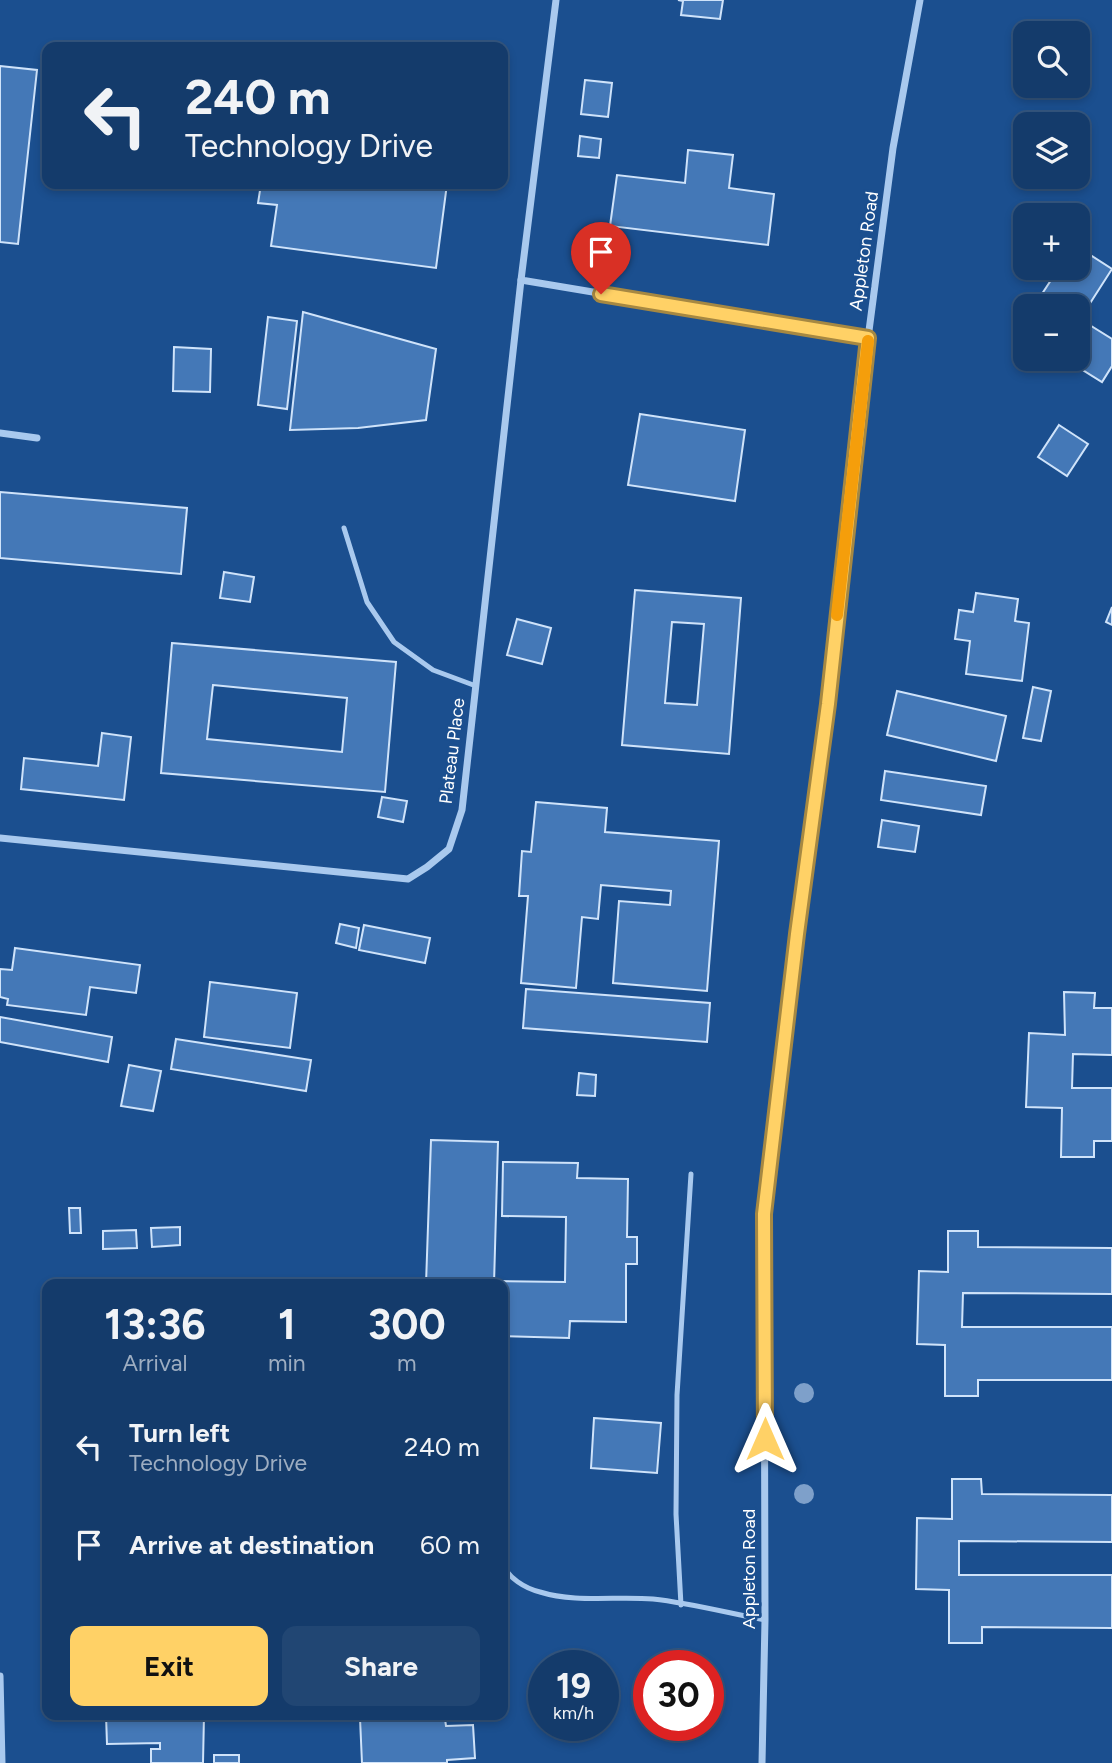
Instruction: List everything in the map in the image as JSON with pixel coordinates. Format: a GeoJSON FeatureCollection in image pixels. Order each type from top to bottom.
{"type":"FeatureCollection","features":[{"type":"Feature","properties":{"kind":"street","name":"Plateau Place"},"geometry":{"type":"LineString","coordinates":[[0,838],[408,879],[449,849],[462,810],[521,280],[556,0]]}},
{"type":"Feature","properties":{"kind":"street","name":"Appleton Road"},"geometry":{"type":"LineString","coordinates":[[762,1763],[765,1620],[764,1214],[797,934],[828,704],[868,338],[893,148],[920,0]]}},
{"type":"Feature","properties":{"kind":"street"},"geometry":{"type":"LineString","coordinates":[[521,280],[868,338]]}},
{"type":"Feature","properties":{"kind":"street"},"geometry":{"type":"LineString","coordinates":[[0,433],[37,438]]}},
{"type":"Feature","properties":{"kind":"street"},"geometry":{"type":"LineString","coordinates":[[0,1675],[2,1763]]}},
{"type":"Feature","properties":{"kind":"lane"},"geometry":{"type":"LineString","coordinates":[[344,528],[367,601],[394,642],[433,670],[476,686]]}},
{"type":"Feature","properties":{"kind":"lane"},"geometry":{"type":"LineString","coordinates":[[681,1605],[676,1514],[677,1395],[691,1174]]}},
{"type":"Feature","properties":{"kind":"lane"},"geometry":{"type":"LineString","coordinates":[[508,1574],[539,1592],[563,1597],[656,1600],[765,1620]]}},
{"type":"Feature","properties":{"kind":"building"},"geometry":{"type":"Polygon","coordinates":[[[678,0],[723,0],[720,19],[681,15],[683,1],[678,0]]]}},
{"type":"Feature","properties":{"kind":"building"},"geometry":{"type":"Polygon","coordinates":[[[0,66],[37,70],[18,244],[0,242],[0,66]]]}},
{"type":"Feature","properties":{"kind":"building"},"geometry":{"type":"Polygon","coordinates":[[[585,80],[612,83],[608,117],[581,114],[585,80]]]}},
{"type":"Feature","properties":{"kind":"building"},"geometry":{"type":"Polygon","coordinates":[[[580,136],[601,139],[599,158],[578,156],[580,136]]]}},
{"type":"Feature","properties":{"kind":"building"},"geometry":{"type":"Polygon","coordinates":[[[688,150],[733,155],[729,188],[774,194],[768,245],[610,226],[617,175],[685,183],[688,150]]]}},
{"type":"Feature","properties":{"kind":"building"},"geometry":{"type":"Polygon","coordinates":[[[260,189],[446,189],[436,268],[271,246],[277,205],[258,203],[260,189]]]}},
{"type":"Feature","properties":{"kind":"building"},"geometry":{"type":"Polygon","coordinates":[[[1090,255],[1112,269],[1090,303],[1090,294],[1042,294],[1051,280],[1090,280],[1090,255]]]}},
{"type":"Feature","properties":{"kind":"building"},"geometry":{"type":"Polygon","coordinates":[[[303,312],[436,349],[426,420],[358,428],[290,430],[303,312]]]}},
{"type":"Feature","properties":{"kind":"building"},"geometry":{"type":"Polygon","coordinates":[[[268,317],[297,321],[287,409],[258,405],[268,317]]]}},
{"type":"Feature","properties":{"kind":"building"},"geometry":{"type":"Polygon","coordinates":[[[1090,325],[1112,339],[1112,366],[1102,382],[1084,371],[1090,371],[1090,325]]]}},
{"type":"Feature","properties":{"kind":"building"},"geometry":{"type":"Polygon","coordinates":[[[174,347],[211,349],[210,392],[173,391],[174,347]]]}},
{"type":"Feature","properties":{"kind":"building"},"geometry":{"type":"Polygon","coordinates":[[[640,414],[745,430],[735,501],[628,485],[640,414]]]}},
{"type":"Feature","properties":{"kind":"building"},"geometry":{"type":"Polygon","coordinates":[[[1059,425],[1088,444],[1067,476],[1038,457],[1059,425]]]}},
{"type":"Feature","properties":{"kind":"building"},"geometry":{"type":"Polygon","coordinates":[[[0,492],[187,508],[181,574],[0,558],[0,492]]]}},
{"type":"Feature","properties":{"kind":"building"},"geometry":{"type":"Polygon","coordinates":[[[224,572],[254,577],[250,602],[220,598],[224,572]]]}},
{"type":"Feature","properties":{"kind":"building"},"geometry":{"type":"Polygon","coordinates":[[[635,590],[741,598],[729,754],[622,745],[635,590]],[[672,622],[665,703],[697,705],[704,624],[672,622]]]}},
{"type":"Feature","properties":{"kind":"building"},"geometry":{"type":"Polygon","coordinates":[[[976,593],[1018,599],[1015,621],[1029,623],[1022,681],[966,674],[970,641],[955,639],[959,610],[973,612],[976,593]]]}},
{"type":"Feature","properties":{"kind":"building"},"geometry":{"type":"Polygon","coordinates":[[[1112,607],[1112,625],[1106,622],[1112,607]]]}},
{"type":"Feature","properties":{"kind":"building"},"geometry":{"type":"Polygon","coordinates":[[[517,619],[551,628],[542,664],[507,655],[517,619]]]}},
{"type":"Feature","properties":{"kind":"building"},"geometry":{"type":"Polygon","coordinates":[[[172,643],[396,662],[385,792],[161,773],[172,643]],[[213,685],[207,739],[342,752],[347,698],[213,685]]]}},
{"type":"Feature","properties":{"kind":"building"},"geometry":{"type":"Polygon","coordinates":[[[1033,687],[1051,691],[1041,741],[1023,738],[1033,687]]]}},
{"type":"Feature","properties":{"kind":"building"},"geometry":{"type":"Polygon","coordinates":[[[897,691],[1006,716],[996,761],[887,735],[897,691]]]}},
{"type":"Feature","properties":{"kind":"building"},"geometry":{"type":"Polygon","coordinates":[[[102,733],[131,737],[124,800],[21,789],[24,758],[98,766],[102,733]]]}},
{"type":"Feature","properties":{"kind":"building"},"geometry":{"type":"Polygon","coordinates":[[[885,771],[986,786],[981,815],[881,800],[885,771]]]}},
{"type":"Feature","properties":{"kind":"building"},"geometry":{"type":"Polygon","coordinates":[[[382,797],[407,801],[403,822],[378,817],[382,797]]]}},
{"type":"Feature","properties":{"kind":"building"},"geometry":{"type":"Polygon","coordinates":[[[536,802],[607,808],[605,832],[719,841],[707,991],[613,983],[619,901],[670,905],[671,891],[601,885],[598,919],[582,917],[576,988],[521,983],[528,896],[519,896],[522,851],[531,852],[536,802]]]}},
{"type":"Feature","properties":{"kind":"building"},"geometry":{"type":"Polygon","coordinates":[[[882,820],[919,826],[915,852],[878,847],[882,820]]]}},
{"type":"Feature","properties":{"kind":"building"},"geometry":{"type":"Polygon","coordinates":[[[340,924],[359,928],[356,948],[336,943],[340,924]]]}},
{"type":"Feature","properties":{"kind":"building"},"geometry":{"type":"Polygon","coordinates":[[[364,925],[430,938],[425,963],[359,950],[364,925]]]}},
{"type":"Feature","properties":{"kind":"building"},"geometry":{"type":"Polygon","coordinates":[[[15,948],[140,965],[136,993],[90,987],[86,1015],[7,1005],[8,999],[0,997],[0,969],[12,970],[15,948]]]}},
{"type":"Feature","properties":{"kind":"building"},"geometry":{"type":"Polygon","coordinates":[[[210,982],[297,993],[290,1048],[204,1037],[210,982]]]}},
{"type":"Feature","properties":{"kind":"building"},"geometry":{"type":"Polygon","coordinates":[[[526,989],[710,1003],[707,1042],[523,1028],[526,989]]]}},
{"type":"Feature","properties":{"kind":"building"},"geometry":{"type":"Polygon","coordinates":[[[1064,992],[1095,993],[1094,1008],[1112,1008],[1112,1055],[1073,1054],[1072,1088],[1112,1088],[1112,1141],[1094,1141],[1094,1157],[1061,1157],[1062,1108],[1026,1107],[1029,1033],[1065,1035],[1064,992]]]}},
{"type":"Feature","properties":{"kind":"building"},"geometry":{"type":"Polygon","coordinates":[[[0,1017],[112,1037],[108,1062],[0,1042],[0,1017]]]}},
{"type":"Feature","properties":{"kind":"building"},"geometry":{"type":"Polygon","coordinates":[[[176,1039],[311,1060],[306,1091],[171,1069],[176,1039]]]}},
{"type":"Feature","properties":{"kind":"building"},"geometry":{"type":"Polygon","coordinates":[[[129,1065],[161,1071],[153,1111],[121,1106],[129,1065]]]}},
{"type":"Feature","properties":{"kind":"building"},"geometry":{"type":"Polygon","coordinates":[[[579,1073],[596,1075],[595,1096],[577,1095],[579,1073]]]}},
{"type":"Feature","properties":{"kind":"building"},"geometry":{"type":"Polygon","coordinates":[[[431,1140],[498,1142],[494,1279],[426,1279],[431,1140]]]}},
{"type":"Feature","properties":{"kind":"building"},"geometry":{"type":"Polygon","coordinates":[[[503,1162],[578,1163],[577,1178],[628,1179],[627,1237],[637,1237],[637,1264],[626,1264],[626,1322],[570,1321],[569,1338],[508,1336],[508,1281],[565,1282],[566,1217],[502,1216],[503,1162]]]}},
{"type":"Feature","properties":{"kind":"building"},"geometry":{"type":"Polygon","coordinates":[[[69,1208],[80,1208],[81,1233],[70,1233],[69,1208]]]}},
{"type":"Feature","properties":{"kind":"building"},"geometry":{"type":"Polygon","coordinates":[[[180,1227],[180,1245],[152,1247],[151,1228],[180,1227]]]}},
{"type":"Feature","properties":{"kind":"building"},"geometry":{"type":"Polygon","coordinates":[[[136,1230],[137,1248],[103,1249],[103,1231],[136,1230]]]}},
{"type":"Feature","properties":{"kind":"building"},"geometry":{"type":"Polygon","coordinates":[[[948,1231],[978,1231],[978,1247],[1112,1248],[1112,1294],[963,1293],[962,1327],[1112,1327],[1112,1380],[978,1380],[978,1396],[945,1396],[945,1345],[917,1344],[919,1271],[948,1272],[948,1231]]]}},
{"type":"Feature","properties":{"kind":"building"},"geometry":{"type":"Polygon","coordinates":[[[594,1418],[661,1423],[657,1473],[591,1468],[594,1418]]]}},
{"type":"Feature","properties":{"kind":"building"},"geometry":{"type":"Polygon","coordinates":[[[952,1479],[981,1479],[982,1494],[1112,1495],[1112,1542],[959,1541],[959,1575],[1112,1575],[1112,1628],[982,1627],[982,1643],[949,1643],[949,1590],[916,1589],[917,1518],[952,1519],[952,1479]]]}},
{"type":"Feature","properties":{"kind":"building"},"geometry":{"type":"Polygon","coordinates":[[[106,1720],[204,1720],[203,1763],[151,1763],[151,1749],[160,1749],[160,1743],[107,1744],[106,1720]]]}},
{"type":"Feature","properties":{"kind":"building"},"geometry":{"type":"Polygon","coordinates":[[[360,1720],[445,1720],[446,1726],[473,1725],[475,1758],[447,1760],[447,1763],[362,1763],[360,1720]]]}},
{"type":"Feature","properties":{"kind":"building"},"geometry":{"type":"Polygon","coordinates":[[[214,1755],[239,1755],[239,1763],[214,1763],[214,1755]]]}},
{"type":"Feature","properties":{"kind":"slow traffic"},"geometry":{"type":"LineString","coordinates":[[837,615],[868,341]]}},
{"type":"Feature","properties":{"kind":"route"},"geometry":{"type":"LineString","coordinates":[[601,294],[868,338],[828,704],[797,934],[764,1214],[765,1439]]}}]}
